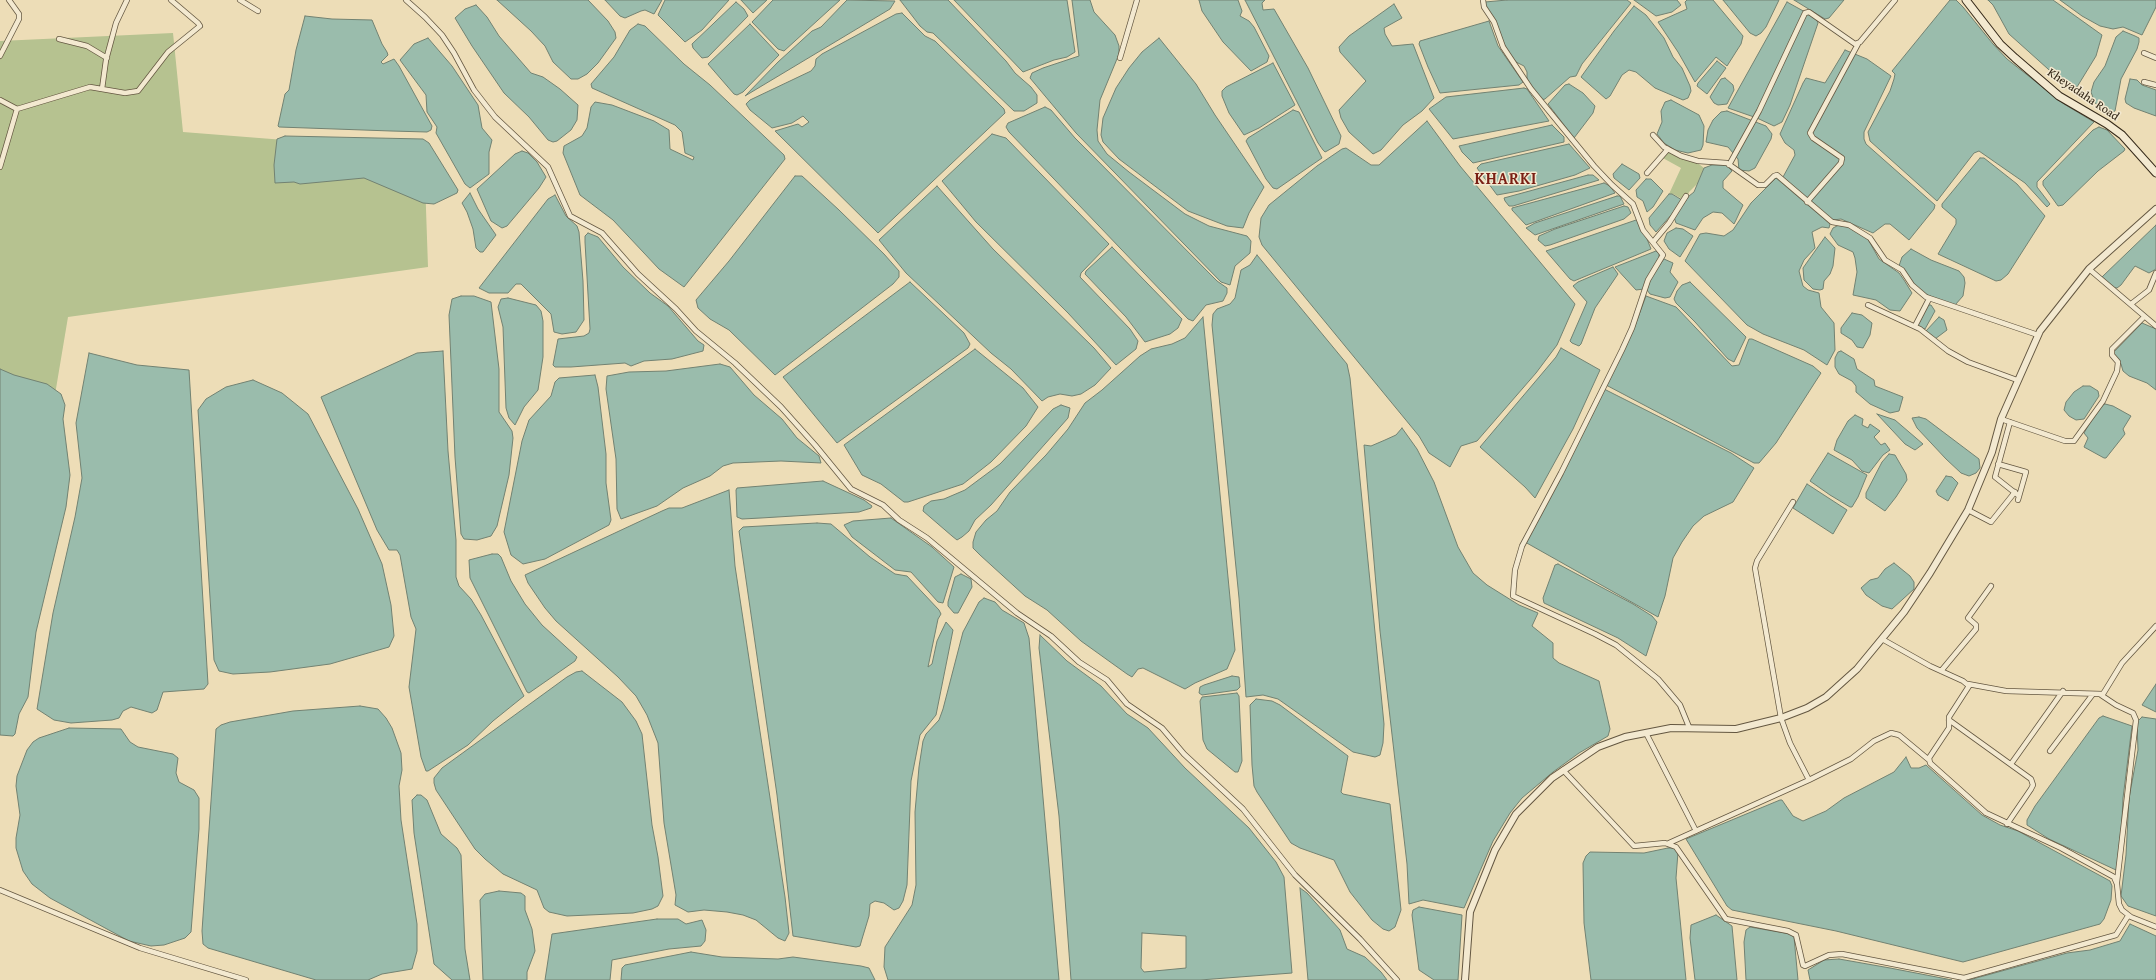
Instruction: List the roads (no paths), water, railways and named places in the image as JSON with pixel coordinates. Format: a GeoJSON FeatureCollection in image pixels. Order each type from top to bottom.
{"type":"FeatureCollection","features":[{"type":"Feature","properties":{"kind":"main road","name":"Kheyadaha Road"},"geometry":{"type":"LineString","coordinates":[[1966,0],[1989,31],[2015,58],[2059,96],[2115,130],[2156,173]]}},
{"type":"Feature","properties":{"kind":"street"},"geometry":{"type":"LineString","coordinates":[[0,56],[19,19],[18,14],[9,0]]}},
{"type":"Feature","properties":{"kind":"street"},"geometry":{"type":"LineString","coordinates":[[102,88],[106,58],[116,23],[127,0]]}},
{"type":"Feature","properties":{"kind":"street"},"geometry":{"type":"LineString","coordinates":[[0,100],[18,109],[83,88],[102,88],[125,94],[138,92],[168,52],[200,26],[170,0]]}},
{"type":"Feature","properties":{"kind":"street"},"geometry":{"type":"LineString","coordinates":[[240,0],[258,11]]}},
{"type":"Feature","properties":{"kind":"street"},"geometry":{"type":"LineString","coordinates":[[406,0],[442,35],[454,53],[474,90],[495,117],[548,167],[570,216],[602,233],[638,274],[696,331],[735,363],[781,407],[851,489],[883,505],[899,520],[927,538],[1017,613],[1051,636],[1080,662],[1107,680],[1127,704],[1162,728],[1184,754],[1243,809],[1295,875],[1360,939],[1397,980]]}},
{"type":"Feature","properties":{"kind":"street"},"geometry":{"type":"LineString","coordinates":[[1120,58],[1137,0]]}},
{"type":"Feature","properties":{"kind":"street"},"geometry":{"type":"LineString","coordinates":[[1483,0],[1484,7],[1494,22],[1503,47],[1531,89],[1594,166],[1633,204],[1643,230],[1663,255],[1648,280],[1633,325],[1622,350],[1561,473],[1522,546],[1515,570],[1512,594],[1516,599],[1595,634],[1625,652],[1658,679],[1676,700],[1683,711],[1689,727]]}},
{"type":"Feature","properties":{"kind":"street"},"geometry":{"type":"LineString","coordinates":[[1807,202],[1842,163],[1842,158],[1813,138],[1810,133],[1858,44],[1895,0]]}},
{"type":"Feature","properties":{"kind":"street"},"geometry":{"type":"LineString","coordinates":[[1729,165],[1758,111],[1805,13],[1809,12],[1855,44],[1858,44]]}},
{"type":"Feature","properties":{"kind":"street"},"geometry":{"type":"LineString","coordinates":[[58,39],[87,46],[106,58]]}},
{"type":"Feature","properties":{"kind":"street"},"geometry":{"type":"LineString","coordinates":[[2144,53],[2156,58]]}},
{"type":"Feature","properties":{"kind":"street"},"geometry":{"type":"LineString","coordinates":[[2144,82],[2156,86]]}},
{"type":"Feature","properties":{"kind":"street"},"geometry":{"type":"LineString","coordinates":[[0,167],[18,109]]}},
{"type":"Feature","properties":{"kind":"street"},"geometry":{"type":"LineString","coordinates":[[1653,135],[1668,149],[1698,161],[1722,162],[1729,165],[1758,185],[1765,185],[1774,176],[1778,175],[1807,202],[1832,222],[1849,225],[1870,238],[1885,260],[1902,270],[1917,290],[1930,299],[2038,335]]}},
{"type":"Feature","properties":{"kind":"street"},"geometry":{"type":"LineString","coordinates":[[1647,172],[1668,149]]}},
{"type":"Feature","properties":{"kind":"street"},"geometry":{"type":"LineString","coordinates":[[1654,242],[1669,223],[1686,196]]}},
{"type":"Feature","properties":{"kind":"street"},"geometry":{"type":"LineString","coordinates":[[1464,980],[1470,912],[1495,850],[1516,814],[1541,787],[1563,770],[1598,748],[1625,737],[1689,727],[1736,729],[1781,718],[1807,708],[1826,697],[1857,669],[1884,640],[1930,574],[1968,510],[2005,421],[2017,380],[2038,335],[2061,303],[2089,269],[2156,209]]}},
{"type":"Feature","properties":{"kind":"street"},"geometry":{"type":"LineString","coordinates":[[2089,269],[2156,326]]}},
{"type":"Feature","properties":{"kind":"street"},"geometry":{"type":"LineString","coordinates":[[2130,304],[2149,290],[2156,273]]}},
{"type":"Feature","properties":{"kind":"street"},"geometry":{"type":"LineString","coordinates":[[1915,326],[1930,299]]}},
{"type":"Feature","properties":{"kind":"street"},"geometry":{"type":"LineString","coordinates":[[1868,305],[1915,326],[1948,351],[1968,362],[2017,380]]}},
{"type":"Feature","properties":{"kind":"street"},"geometry":{"type":"LineString","coordinates":[[2005,421],[2065,441],[2074,441],[2103,401],[2117,371],[2118,362],[2112,355],[2112,349],[2144,317]]}},
{"type":"Feature","properties":{"kind":"street"},"geometry":{"type":"LineString","coordinates":[[1998,464],[2026,472],[2019,498],[2015,492],[1995,478],[2005,421]]}},
{"type":"Feature","properties":{"kind":"street"},"geometry":{"type":"LineString","coordinates":[[1968,510],[1992,522],[2015,492]]}},
{"type":"Feature","properties":{"kind":"street"},"geometry":{"type":"LineString","coordinates":[[1793,502],[1757,561],[1755,568],[1781,718],[1790,743],[1809,780]]}},
{"type":"Feature","properties":{"kind":"street"},"geometry":{"type":"LineString","coordinates":[[1941,671],[1976,629],[1976,625],[1968,618],[1991,586]]}},
{"type":"Feature","properties":{"kind":"street"},"geometry":{"type":"LineString","coordinates":[[2100,695],[2105,692],[2116,671],[2128,656],[2156,626]]}},
{"type":"Feature","properties":{"kind":"street"},"geometry":{"type":"LineString","coordinates":[[1884,640],[1968,684],[2006,691],[2062,691],[2100,695],[2133,713],[2136,720],[2117,884],[2119,904],[2128,916],[2156,927]]}},
{"type":"Feature","properties":{"kind":"street"},"geometry":{"type":"LineString","coordinates":[[1929,760],[1949,728],[1949,717],[1969,689],[1968,684]]}},
{"type":"Feature","properties":{"kind":"street"},"geometry":{"type":"LineString","coordinates":[[2011,764],[2062,691]]}},
{"type":"Feature","properties":{"kind":"street"},"geometry":{"type":"LineString","coordinates":[[2050,751],[2093,694]]}},
{"type":"Feature","properties":{"kind":"street"},"geometry":{"type":"LineString","coordinates":[[1950,720],[2031,779],[2033,785],[2007,824]]}},
{"type":"Feature","properties":{"kind":"street"},"geometry":{"type":"LineString","coordinates":[[1646,733],[1696,831]]}},
{"type":"Feature","properties":{"kind":"street"},"geometry":{"type":"LineString","coordinates":[[1563,770],[1634,846],[1669,844],[1809,780],[1851,759],[1874,741],[1891,733],[1898,735],[1929,760],[1976,806],[1986,813],[2061,848],[2103,870],[2114,877],[2117,884]]}},
{"type":"Feature","properties":{"kind":"street"},"geometry":{"type":"LineString","coordinates":[[1669,844],[1676,847],[1726,919],[1793,933],[1798,938],[1803,966],[1829,955],[1842,954],[1950,977],[1964,978],[2116,935],[2128,916]]}},
{"type":"Feature","properties":{"kind":"street"},"geometry":{"type":"LineString","coordinates":[[0,890],[140,948],[246,980]]}},
{"type":"Feature","properties":{"kind":"district","name":"KHARKI"},"geometry":{"type":"Point","coordinates":[1506,180]}}]}
